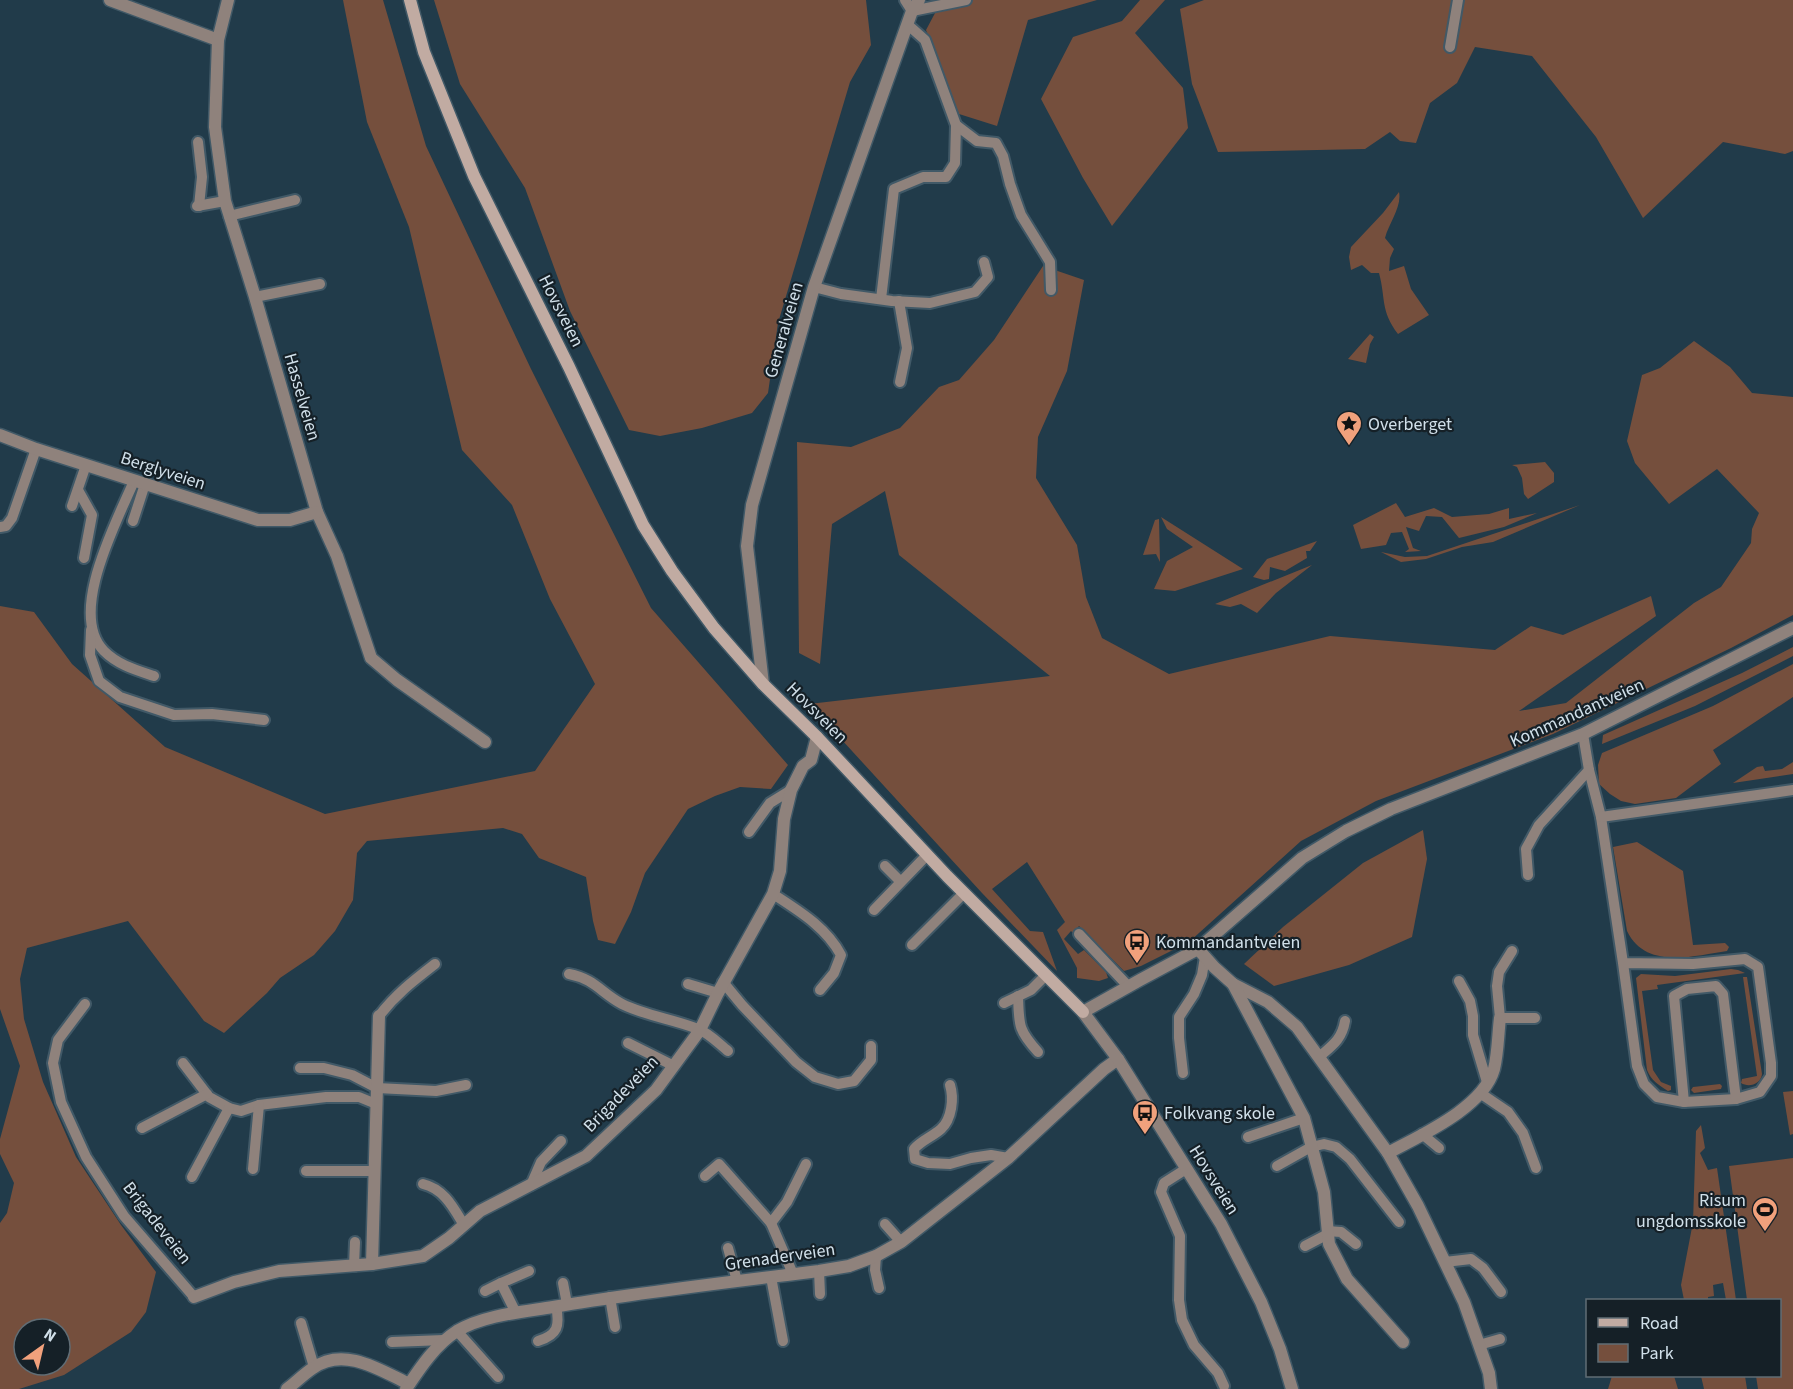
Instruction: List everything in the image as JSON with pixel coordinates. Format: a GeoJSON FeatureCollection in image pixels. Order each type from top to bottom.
{"type":"FeatureCollection","features":[{"type":"Feature","properties":{"kind":"street"},"geometry":{"type":"LineString","coordinates":[[110,0],[219,40]]}},
{"type":"Feature","properties":{"kind":"street","name":"Hasselveien"},"geometry":{"type":"LineString","coordinates":[[228,0],[219,40],[215,127],[225,201],[317,512],[337,556],[371,658],[397,680],[485,742]]}},
{"type":"Feature","properties":{"kind":"street","name":"Hovsveien"},"geometry":{"type":"LineString","coordinates":[[411,0],[424,52],[474,176],[569,367],[643,525],[672,571],[714,628],[763,684],[817,737],[964,893],[1083,1012],[1118,1059],[1221,1224],[1261,1302],[1280,1349],[1292,1389]]}},
{"type":"Feature","properties":{"kind":"street","name":"Generalveien"},"geometry":{"type":"LineString","coordinates":[[763,684],[747,546],[752,505],[814,287],[907,24],[908,5],[920,0]]}},
{"type":"Feature","properties":{"kind":"street","name":"Berglyveien"},"geometry":{"type":"LineString","coordinates":[[0,435],[36,449],[258,520],[290,520],[317,512]]}},
{"type":"Feature","properties":{"kind":"street","name":"Kommandantveien"},"geometry":{"type":"LineString","coordinates":[[1083,1012],[1128,986],[1202,953],[1302,858],[1346,831],[1391,809],[1583,734],[1793,628]]}},
{"type":"Feature","properties":{"kind":"street","name":"Brigadeveien"},"geometry":{"type":"LineString","coordinates":[[194,1297],[234,1282],[279,1271],[354,1266],[423,1256],[480,1211],[586,1156],[656,1090],[700,1030],[772,894],[780,871],[784,819],[791,790],[803,766],[811,760],[817,737]]}},
{"type":"Feature","properties":{"kind":"street"},"geometry":{"type":"LineString","coordinates":[[1202,953],[1233,984],[1304,1118],[1324,1192],[1329,1244],[1347,1280],[1403,1342]]}},
{"type":"Feature","properties":{"kind":"street"},"geometry":{"type":"LineString","coordinates":[[1233,984],[1268,1002],[1297,1027],[1388,1153],[1418,1206],[1464,1302],[1489,1373],[1491,1389]]}},
{"type":"Feature","properties":{"kind":"street"},"geometry":{"type":"LineString","coordinates":[[372,1264],[379,1016]]}},
{"type":"Feature","properties":{"kind":"street"},"geometry":{"type":"LineString","coordinates":[[1388,1153],[1464,1107],[1484,1087],[1494,1069],[1500,1018]]}},
{"type":"Feature","properties":{"kind":"street","name":"Grenaderveien"},"geometry":{"type":"LineString","coordinates":[[408,1387],[444,1340],[474,1323],[516,1313],[610,1297],[849,1266],[876,1256],[901,1242],[1008,1158],[1104,1069],[1118,1059]]}},
{"type":"Feature","properties":{"kind":"street"},"geometry":{"type":"LineString","coordinates":[[287,1389],[314,1366],[333,1359],[355,1360],[376,1368],[408,1387]]}},
{"type":"Feature","properties":{"kind":"lane"},"geometry":{"type":"LineString","coordinates":[[908,5],[966,0]]}},
{"type":"Feature","properties":{"kind":"lane"},"geometry":{"type":"LineString","coordinates":[[1450,47],[1458,0]]}},
{"type":"Feature","properties":{"kind":"lane"},"geometry":{"type":"LineString","coordinates":[[881,299],[894,189],[922,177],[946,177],[955,164],[956,125],[925,40],[907,24]]}},
{"type":"Feature","properties":{"kind":"lane"},"geometry":{"type":"LineString","coordinates":[[956,125],[976,141],[996,143],[1003,156],[1021,215],[1050,262],[1051,290]]}},
{"type":"Feature","properties":{"kind":"lane"},"geometry":{"type":"LineString","coordinates":[[198,142],[202,177],[198,206],[225,201]]}},
{"type":"Feature","properties":{"kind":"lane"},"geometry":{"type":"LineString","coordinates":[[229,216],[295,200]]}},
{"type":"Feature","properties":{"kind":"lane"},"geometry":{"type":"LineString","coordinates":[[814,287],[841,294],[930,303],[975,292],[988,277],[984,262]]}},
{"type":"Feature","properties":{"kind":"lane"},"geometry":{"type":"LineString","coordinates":[[255,297],[320,284]]}},
{"type":"Feature","properties":{"kind":"lane"},"geometry":{"type":"LineString","coordinates":[[899,301],[907,348],[900,382]]}},
{"type":"Feature","properties":{"kind":"lane"},"geometry":{"type":"LineString","coordinates":[[0,527],[6,526],[12,518],[36,449]]}},
{"type":"Feature","properties":{"kind":"lane"},"geometry":{"type":"LineString","coordinates":[[72,506],[86,465]]}},
{"type":"Feature","properties":{"kind":"lane"},"geometry":{"type":"LineString","coordinates":[[133,521],[140,483]]}},
{"type":"Feature","properties":{"kind":"lane"},"geometry":{"type":"LineString","coordinates":[[140,483],[99,568],[90,604],[92,630],[90,655],[99,681],[120,697],[174,715],[212,714],[264,720]]}},
{"type":"Feature","properties":{"kind":"lane"},"geometry":{"type":"LineString","coordinates":[[78,490],[92,515],[84,558]]}},
{"type":"Feature","properties":{"kind":"lane"},"geometry":{"type":"LineString","coordinates":[[92,630],[104,651],[126,667],[154,676]]}},
{"type":"Feature","properties":{"kind":"lane"},"geometry":{"type":"LineString","coordinates":[[1583,734],[1588,770],[1600,816],[1637,1066],[1644,1084],[1657,1097],[1684,1102],[1736,1099],[1760,1092],[1771,1076],[1771,1064],[1758,967],[1745,959],[1693,964],[1623,963]]}},
{"type":"Feature","properties":{"kind":"lane"},"geometry":{"type":"LineString","coordinates":[[1528,875],[1527,849],[1539,825],[1588,770]]}},
{"type":"Feature","properties":{"kind":"lane"},"geometry":{"type":"LineString","coordinates":[[749,832],[771,803],[791,790]]}},
{"type":"Feature","properties":{"kind":"lane"},"geometry":{"type":"LineString","coordinates":[[1600,816],[1793,790]]}},
{"type":"Feature","properties":{"kind":"lane"},"geometry":{"type":"LineString","coordinates":[[873,910],[927,855]]}},
{"type":"Feature","properties":{"kind":"lane"},"geometry":{"type":"LineString","coordinates":[[885,866],[900,881]]}},
{"type":"Feature","properties":{"kind":"lane"},"geometry":{"type":"LineString","coordinates":[[912,945],[964,893]]}},
{"type":"Feature","properties":{"kind":"lane"},"geometry":{"type":"LineString","coordinates":[[772,894],[800,911],[833,941],[841,955],[834,973],[820,990]]}},
{"type":"Feature","properties":{"kind":"lane"},"geometry":{"type":"LineString","coordinates":[[1078,934],[1128,986]]}},
{"type":"Feature","properties":{"kind":"lane"},"geometry":{"type":"LineString","coordinates":[[1512,951],[1499,972],[1497,986],[1500,1018],[1535,1018]]}},
{"type":"Feature","properties":{"kind":"lane"},"geometry":{"type":"LineString","coordinates":[[1183,1073],[1179,1017],[1194,994],[1202,975],[1202,953]]}},
{"type":"Feature","properties":{"kind":"lane"},"geometry":{"type":"LineString","coordinates":[[379,1016],[407,985],[435,964]]}},
{"type":"Feature","properties":{"kind":"lane"},"geometry":{"type":"LineString","coordinates":[[569,974],[581,976],[596,984],[620,1003],[644,1013],[700,1030],[729,1051]]}},
{"type":"Feature","properties":{"kind":"lane"},"geometry":{"type":"LineString","coordinates":[[1004,1003],[1031,990],[1046,975]]}},
{"type":"Feature","properties":{"kind":"lane"},"geometry":{"type":"LineString","coordinates":[[1459,981],[1470,1001],[1473,1035],[1484,1087],[1508,1112],[1523,1133],[1536,1168]]}},
{"type":"Feature","properties":{"kind":"lane"},"geometry":{"type":"LineString","coordinates":[[688,984],[721,988],[742,1005],[796,1062],[814,1077],[838,1084],[854,1081],[871,1060],[871,1046]]}},
{"type":"Feature","properties":{"kind":"lane"},"geometry":{"type":"LineString","coordinates":[[1684,1102],[1674,996],[1687,989],[1716,986],[1723,994],[1736,1099]]}},
{"type":"Feature","properties":{"kind":"lane"},"geometry":{"type":"LineString","coordinates":[[1018,996],[1019,1025],[1028,1042],[1038,1052]]}},
{"type":"Feature","properties":{"kind":"lane","name":"Brigadeveien"},"geometry":{"type":"LineString","coordinates":[[86,1004],[58,1040],[53,1063],[62,1102],[86,1157],[124,1216],[194,1297]]}},
{"type":"Feature","properties":{"kind":"lane"},"geometry":{"type":"LineString","coordinates":[[1319,1056],[1343,1033],[1345,1021]]}},
{"type":"Feature","properties":{"kind":"lane"},"geometry":{"type":"LineString","coordinates":[[628,1043],[674,1066]]}},
{"type":"Feature","properties":{"kind":"lane"},"geometry":{"type":"LineString","coordinates":[[183,1063],[209,1097],[241,1111],[259,1105],[326,1097],[359,1097],[376,1104]]}},
{"type":"Feature","properties":{"kind":"lane"},"geometry":{"type":"LineString","coordinates":[[300,1068],[324,1068],[352,1075],[377,1088],[436,1091],[466,1084]]}},
{"type":"Feature","properties":{"kind":"lane"},"geometry":{"type":"LineString","coordinates":[[950,1085],[953,1096],[950,1112],[942,1129],[921,1141],[914,1149],[915,1159],[928,1163],[950,1164],[991,1155],[1008,1158]]}},
{"type":"Feature","properties":{"kind":"lane"},"geometry":{"type":"LineString","coordinates":[[142,1128],[207,1094]]}},
{"type":"Feature","properties":{"kind":"lane"},"geometry":{"type":"LineString","coordinates":[[253,1169],[259,1105]]}},
{"type":"Feature","properties":{"kind":"lane"},"geometry":{"type":"LineString","coordinates":[[192,1177],[230,1108]]}},
{"type":"Feature","properties":{"kind":"lane"},"geometry":{"type":"LineString","coordinates":[[1248,1137],[1304,1118]]}},
{"type":"Feature","properties":{"kind":"lane"},"geometry":{"type":"LineString","coordinates":[[1422,1134],[1439,1148]]}},
{"type":"Feature","properties":{"kind":"lane"},"geometry":{"type":"LineString","coordinates":[[531,1185],[542,1162],[561,1142]]}},
{"type":"Feature","properties":{"kind":"lane"},"geometry":{"type":"LineString","coordinates":[[1277,1166],[1311,1147],[1324,1144],[1336,1147],[1350,1159],[1399,1222]]}},
{"type":"Feature","properties":{"kind":"lane"},"geometry":{"type":"LineString","coordinates":[[705,1176],[719,1164],[771,1223],[793,1274]]}},
{"type":"Feature","properties":{"kind":"lane"},"geometry":{"type":"LineString","coordinates":[[771,1223],[787,1202],[806,1164]]}},
{"type":"Feature","properties":{"kind":"lane"},"geometry":{"type":"LineString","coordinates":[[1186,1169],[1164,1183],[1161,1192],[1180,1236],[1179,1300],[1182,1320],[1190,1337],[1218,1373],[1224,1386]]}},
{"type":"Feature","properties":{"kind":"lane"},"geometry":{"type":"LineString","coordinates":[[306,1171],[374,1171]]}},
{"type":"Feature","properties":{"kind":"lane"},"geometry":{"type":"LineString","coordinates":[[423,1184],[435,1187],[464,1225]]}},
{"type":"Feature","properties":{"kind":"lane"},"geometry":{"type":"LineString","coordinates":[[885,1224],[901,1242]]}},
{"type":"Feature","properties":{"kind":"lane"},"geometry":{"type":"LineString","coordinates":[[1305,1246],[1327,1232],[1341,1232],[1356,1244]]}},
{"type":"Feature","properties":{"kind":"lane"},"geometry":{"type":"LineString","coordinates":[[354,1266],[355,1242]]}},
{"type":"Feature","properties":{"kind":"lane"},"geometry":{"type":"LineString","coordinates":[[728,1248],[737,1281]]}},
{"type":"Feature","properties":{"kind":"lane"},"geometry":{"type":"LineString","coordinates":[[876,1256],[875,1270],[879,1288]]}},
{"type":"Feature","properties":{"kind":"lane"},"geometry":{"type":"LineString","coordinates":[[1445,1262],[1472,1259],[1483,1268],[1501,1292]]}},
{"type":"Feature","properties":{"kind":"lane"},"geometry":{"type":"LineString","coordinates":[[485,1291],[529,1271]]}},
{"type":"Feature","properties":{"kind":"lane"},"geometry":{"type":"LineString","coordinates":[[819,1271],[820,1294]]}},
{"type":"Feature","properties":{"kind":"lane"},"geometry":{"type":"LineString","coordinates":[[771,1277],[783,1341]]}},
{"type":"Feature","properties":{"kind":"lane"},"geometry":{"type":"LineString","coordinates":[[501,1283],[516,1313]]}},
{"type":"Feature","properties":{"kind":"lane"},"geometry":{"type":"LineString","coordinates":[[538,1341],[548,1338],[556,1330],[563,1283]]}},
{"type":"Feature","properties":{"kind":"lane"},"geometry":{"type":"LineString","coordinates":[[610,1297],[615,1327]]}},
{"type":"Feature","properties":{"kind":"lane"},"geometry":{"type":"LineString","coordinates":[[301,1323],[314,1366]]}},
{"type":"Feature","properties":{"kind":"lane"},"geometry":{"type":"LineString","coordinates":[[457,1331],[498,1377]]}},
{"type":"Feature","properties":{"kind":"lane"},"geometry":{"type":"LineString","coordinates":[[1479,1345],[1500,1339]]}},
{"type":"Feature","properties":{"kind":"lane"},"geometry":{"type":"LineString","coordinates":[[392,1342],[444,1340]]}},
{"type":"Feature","properties":{"kind":"green space"},"geometry":{"type":"Polygon","coordinates":[[[343,0],[383,0],[426,146],[531,369],[651,608],[788,765],[771,789],[740,787],[688,809],[645,873],[631,912],[615,944],[598,940],[586,877],[539,858],[522,834],[503,828],[367,841],[357,853],[353,900],[335,931],[314,955],[280,978],[224,1033],[204,1021],[128,921],[27,948],[20,979],[24,1019],[43,1082],[76,1157],[121,1225],[156,1272],[146,1312],[131,1332],[72,1370],[72,1317],[12,1317],[12,1377],[58,1377],[19,1389],[0,1389],[0,1223],[7,1213],[14,1183],[0,1154],[0,1139],[20,1066],[0,1009],[0,606],[34,612],[72,664],[165,747],[325,814],[535,771],[595,684],[550,599],[512,505],[462,450],[409,227],[367,122],[343,0]]]}},
{"type":"Feature","properties":{"kind":"green space"},"geometry":{"type":"Polygon","coordinates":[[[434,0],[866,0],[871,45],[850,82],[778,323],[768,393],[752,413],[702,428],[660,436],[629,430],[570,311],[525,188],[460,84],[434,0]]]}},
{"type":"Feature","properties":{"kind":"green space"},"geometry":{"type":"Polygon","coordinates":[[[942,0],[1097,0],[1028,20],[997,126],[959,114],[926,30],[942,0]]]}},
{"type":"Feature","properties":{"kind":"green space"},"geometry":{"type":"Polygon","coordinates":[[[1140,0],[1165,0],[1135,33],[1183,88],[1188,128],[1112,226],[1083,178],[1041,99],[1073,37],[1122,21],[1140,0]]]}},
{"type":"Feature","properties":{"kind":"green space"},"geometry":{"type":"Polygon","coordinates":[[[1204,0],[1793,0],[1793,151],[1785,154],[1723,142],[1643,218],[1596,137],[1532,56],[1475,47],[1457,83],[1430,103],[1416,143],[1400,141],[1390,132],[1365,149],[1218,152],[1192,84],[1180,9],[1204,0]]]}},
{"type":"Feature","properties":{"kind":"green space"},"geometry":{"type":"Polygon","coordinates":[[[1399,192],[1397,209],[1385,238],[1394,249],[1390,258],[1389,271],[1404,266],[1411,289],[1429,315],[1398,334],[1388,318],[1379,273],[1371,273],[1362,265],[1351,270],[1349,257],[1351,247],[1399,192]]]}},
{"type":"Feature","properties":{"kind":"green space"},"geometry":{"type":"Polygon","coordinates":[[[1043,266],[1084,280],[1067,371],[1038,437],[1036,478],[1077,545],[1086,597],[1102,638],[1169,674],[1330,636],[1495,650],[1531,626],[1563,635],[1651,596],[1656,616],[1519,711],[1566,703],[1694,603],[1721,587],[1751,543],[1752,529],[1759,513],[1717,469],[1669,504],[1635,463],[1627,441],[1642,375],[1660,368],[1694,341],[1730,367],[1752,393],[1793,397],[1793,615],[1731,648],[1553,734],[1376,801],[1301,841],[1189,942],[1141,966],[1124,971],[1079,926],[1064,939],[1078,954],[1084,950],[1106,972],[1108,978],[1099,981],[1077,978],[1077,968],[1057,930],[1065,922],[1027,862],[992,889],[1030,931],[1043,932],[1057,971],[982,893],[809,704],[1050,676],[899,555],[885,491],[832,524],[820,664],[799,653],[797,442],[851,447],[900,428],[939,387],[959,380],[994,340],[1043,266]]]}},
{"type":"Feature","properties":{"kind":"green space"},"geometry":{"type":"Polygon","coordinates":[[[1370,334],[1374,337],[1366,363],[1348,359],[1370,334]]]}},
{"type":"Feature","properties":{"kind":"green space"},"geometry":{"type":"Polygon","coordinates":[[[1545,462],[1554,473],[1554,482],[1528,499],[1524,494],[1522,478],[1517,467],[1512,465],[1545,462]]]}},
{"type":"Feature","properties":{"kind":"green space"},"geometry":{"type":"Polygon","coordinates":[[[1396,503],[1405,517],[1434,508],[1452,517],[1489,514],[1509,508],[1509,519],[1537,513],[1504,527],[1459,538],[1442,517],[1426,516],[1419,531],[1406,527],[1413,548],[1421,551],[1405,552],[1409,549],[1402,532],[1391,533],[1386,545],[1361,549],[1353,525],[1396,503]]]}},
{"type":"Feature","properties":{"kind":"green space"},"geometry":{"type":"Polygon","coordinates":[[[1580,505],[1493,542],[1462,547],[1426,559],[1401,562],[1381,552],[1405,557],[1427,556],[1580,505]]]}},
{"type":"Feature","properties":{"kind":"green space"},"geometry":{"type":"Polygon","coordinates":[[[1161,517],[1243,569],[1175,591],[1154,589],[1167,561],[1193,547],[1167,529],[1161,517]]]}},
{"type":"Feature","properties":{"kind":"green space"},"geometry":{"type":"Polygon","coordinates":[[[1159,519],[1160,562],[1156,554],[1143,555],[1155,520],[1159,519]]]}},
{"type":"Feature","properties":{"kind":"green space"},"geometry":{"type":"Polygon","coordinates":[[[1317,541],[1310,551],[1306,551],[1307,558],[1285,571],[1270,567],[1269,579],[1253,577],[1267,559],[1317,541]]]}},
{"type":"Feature","properties":{"kind":"green space"},"geometry":{"type":"Polygon","coordinates":[[[1312,565],[1276,593],[1257,613],[1241,604],[1230,607],[1215,604],[1312,565]]]}},
{"type":"Feature","properties":{"kind":"green space"},"geometry":{"type":"Polygon","coordinates":[[[1793,647],[1793,656],[1695,706],[1602,744],[1603,735],[1742,673],[1793,647]]]}},
{"type":"Feature","properties":{"kind":"green space"},"geometry":{"type":"Polygon","coordinates":[[[1793,664],[1793,697],[1713,750],[1721,764],[1676,798],[1635,804],[1621,801],[1599,784],[1598,765],[1602,753],[1713,706],[1793,664]]]}},
{"type":"Feature","properties":{"kind":"green space"},"geometry":{"type":"Polygon","coordinates":[[[1793,762],[1793,774],[1733,783],[1757,767],[1763,766],[1765,771],[1782,769],[1793,762]]]}},
{"type":"Feature","properties":{"kind":"green space"},"geometry":{"type":"Polygon","coordinates":[[[1423,830],[1427,859],[1412,937],[1349,965],[1274,986],[1244,964],[1283,927],[1363,863],[1423,830]]]}},
{"type":"Feature","properties":{"kind":"green space"},"geometry":{"type":"Polygon","coordinates":[[[1637,842],[1683,871],[1693,945],[1725,943],[1729,947],[1727,951],[1671,958],[1646,951],[1635,943],[1627,931],[1613,847],[1637,842]]]}},
{"type":"Feature","properties":{"kind":"green space"},"geometry":{"type":"Polygon","coordinates":[[[1731,969],[1745,973],[1657,985],[1658,989],[1642,991],[1653,1070],[1661,1082],[1671,1086],[1671,1090],[1668,1091],[1655,1082],[1647,1070],[1636,978],[1641,974],[1675,976],[1731,969]]]}},
{"type":"Feature","properties":{"kind":"green space"},"geometry":{"type":"Polygon","coordinates":[[[1743,977],[1747,977],[1762,1074],[1757,1083],[1751,1085],[1741,1083],[1742,1079],[1757,1076],[1743,977]]]}},
{"type":"Feature","properties":{"kind":"green space"},"geometry":{"type":"Polygon","coordinates":[[[1720,1084],[1721,1089],[1694,1093],[1691,1090],[1693,1087],[1720,1084]]]}},
{"type":"Feature","properties":{"kind":"green space"},"geometry":{"type":"Polygon","coordinates":[[[1793,1091],[1793,1134],[1790,1135],[1783,1092],[1793,1091]]]}},
{"type":"Feature","properties":{"kind":"green space"},"geometry":{"type":"Polygon","coordinates":[[[1701,1125],[1705,1148],[1700,1153],[1708,1170],[1717,1168],[1736,1299],[1726,1299],[1723,1283],[1713,1285],[1714,1296],[1708,1299],[1684,1299],[1681,1285],[1693,1222],[1696,1131],[1701,1125]]]}},
{"type":"Feature","properties":{"kind":"green space","name":"Risum ungdomsskole"},"geometry":{"type":"Polygon","coordinates":[[[1793,1158],[1793,1389],[1758,1389],[1756,1377],[1781,1377],[1781,1299],[1747,1299],[1729,1166],[1793,1158]]]}},
{"type":"Feature","properties":{"kind":"green space"},"geometry":{"type":"Polygon","coordinates":[[[1612,1377],[1674,1377],[1678,1389],[1608,1389],[1612,1377]]]}},
{"type":"Feature","properties":{"kind":"green space"},"geometry":{"type":"Polygon","coordinates":[[[1701,1377],[1745,1377],[1747,1389],[1704,1389],[1701,1377]]]}},
{"type":"Feature","properties":{"kind":"place","name":"Overberget"},"geometry":{"type":"Point","coordinates":[1349,447]}},
{"type":"Feature","properties":{"kind":"place","name":"Kommandantveien"},"geometry":{"type":"Point","coordinates":[1137,965]}},
{"type":"Feature","properties":{"kind":"place","name":"Folkvang skole"},"geometry":{"type":"Point","coordinates":[1145,1136]}},
{"type":"Feature","properties":{"kind":"place","name":"Risum ungdomsskole"},"geometry":{"type":"Point","coordinates":[1765,1233]}}]}
